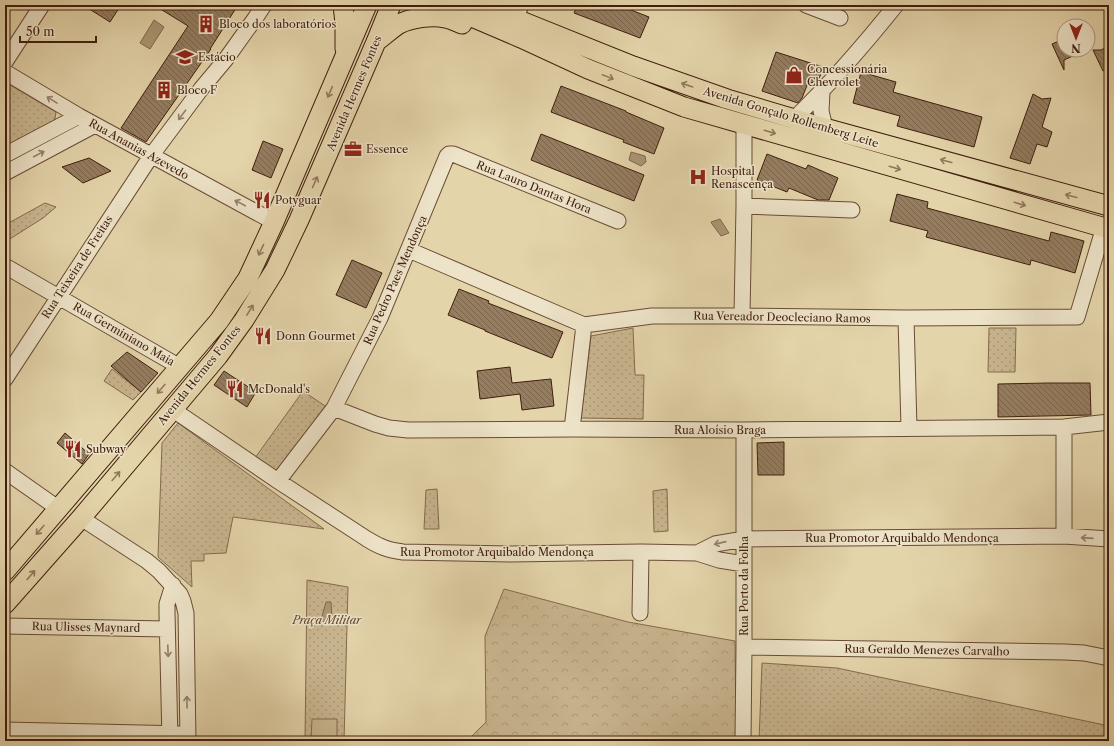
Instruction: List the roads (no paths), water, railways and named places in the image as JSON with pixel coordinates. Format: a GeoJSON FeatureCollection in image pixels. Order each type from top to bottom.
{"type":"FeatureCollection","features":[{"type":"Feature","properties":{"kind":"main road"},"geometry":{"type":"LineString","coordinates":[[343,5],[345,23],[345,56]]}},
{"type":"Feature","properties":{"kind":"main road","name":"Avenida Hermes Fontes"},"geometry":{"type":"LineString","coordinates":[[5,571],[219,321],[248,278],[274,222],[366,5]]}},
{"type":"Feature","properties":{"kind":"main road","name":"Avenida Hermes Fontes"},"geometry":{"type":"LineString","coordinates":[[5,604],[81,518],[222,350],[244,320],[276,270],[391,5]]}},
{"type":"Feature","properties":{"kind":"main road"},"geometry":{"type":"LineString","coordinates":[[444,5],[522,21]]}},
{"type":"Feature","properties":{"kind":"main road","name":"Avenida Gonçalo Rollemberg Leite"},"geometry":{"type":"LineString","coordinates":[[481,5],[633,66],[712,94],[825,128],[1109,206]]}},
{"type":"Feature","properties":{"kind":"main road"},"geometry":{"type":"LineString","coordinates":[[497,5],[522,21]]}},
{"type":"Feature","properties":{"kind":"main road"},"geometry":{"type":"LineString","coordinates":[[376,42],[400,24],[408,12],[445,18],[565,65],[588,69]]}},
{"type":"Feature","properties":{"kind":"main road","name":"Avenida Gonçalo Rollemberg Leite"},"geometry":{"type":"LineString","coordinates":[[522,21],[588,69],[684,107],[1107,228]]}},
{"type":"Feature","properties":{"kind":"street"},"geometry":{"type":"LineString","coordinates":[[5,62],[42,5]]}},
{"type":"Feature","properties":{"kind":"street","name":"Rua Teixeira de Freitas"},"geometry":{"type":"LineString","coordinates":[[5,379],[151,156],[201,89],[226,59],[264,5]]}},
{"type":"Feature","properties":{"kind":"street"},"geometry":{"type":"LineString","coordinates":[[806,5],[840,18]]}},
{"type":"Feature","properties":{"kind":"street"},"geometry":{"type":"LineString","coordinates":[[794,119],[822,92],[896,5]]}},
{"type":"Feature","properties":{"kind":"street","name":"Rua Ananias Azevedo"},"geometry":{"type":"LineString","coordinates":[[5,72],[95,125],[274,222]]}},
{"type":"Feature","properties":{"kind":"street"},"geometry":{"type":"LineString","coordinates":[[822,92],[821,111],[825,128]]}},
{"type":"Feature","properties":{"kind":"street"},"geometry":{"type":"LineString","coordinates":[[5,155],[79,116]]}},
{"type":"Feature","properties":{"kind":"street"},"geometry":{"type":"LineString","coordinates":[[5,173],[95,125]]}},
{"type":"Feature","properties":{"kind":"street"},"geometry":{"type":"LineString","coordinates":[[742,316],[744,125]]}},
{"type":"Feature","properties":{"kind":"street","name":"Rua Lauro Dantas Hora"},"geometry":{"type":"LineString","coordinates":[[449,154],[453,154],[618,221]]}},
{"type":"Feature","properties":{"kind":"street","name":"Rua Pedro Paes Mendonça"},"geometry":{"type":"LineString","coordinates":[[278,481],[334,408],[380,318],[449,154]]}},
{"type":"Feature","properties":{"kind":"street"},"geometry":{"type":"LineString","coordinates":[[744,206],[852,210]]}},
{"type":"Feature","properties":{"kind":"street","name":"Rua Vereador Deocleciano Ramos"},"geometry":{"type":"LineString","coordinates":[[584,325],[652,316],[906,318],[1078,317],[1107,228]]}},
{"type":"Feature","properties":{"kind":"street"},"geometry":{"type":"LineString","coordinates":[[409,250],[584,325],[572,429]]}},
{"type":"Feature","properties":{"kind":"street","name":"Rua Germiniano Maia"},"geometry":{"type":"LineString","coordinates":[[5,266],[180,367]]}},
{"type":"Feature","properties":{"kind":"street"},"geometry":{"type":"LineString","coordinates":[[906,318],[909,428]]}},
{"type":"Feature","properties":{"kind":"street","name":"Rua Aloísio Braga"},"geometry":{"type":"LineString","coordinates":[[334,408],[375,424],[389,428],[408,430],[744,430],[1064,427],[1109,422]]}},
{"type":"Feature","properties":{"kind":"street","name":"Rua Promotor Arquibaldo Mendonça"},"geometry":{"type":"LineString","coordinates":[[172,409],[379,547],[390,550],[402,552],[496,554],[641,552],[697,553],[719,560],[744,564]]}},
{"type":"Feature","properties":{"kind":"street"},"geometry":{"type":"LineString","coordinates":[[1064,427],[1064,536]]}},
{"type":"Feature","properties":{"kind":"street","name":"Rua Porto da Folha"},"geometry":{"type":"LineString","coordinates":[[743,741],[744,430]]}},
{"type":"Feature","properties":{"kind":"street"},"geometry":{"type":"LineString","coordinates":[[5,471],[59,508]]}},
{"type":"Feature","properties":{"kind":"street"},"geometry":{"type":"LineString","coordinates":[[5,730],[187,738],[186,613],[180,594],[159,571],[147,561],[81,518]]}},
{"type":"Feature","properties":{"kind":"street","name":"Rua Promotor Arquibaldo Mendonça"},"geometry":{"type":"LineString","coordinates":[[697,553],[715,544],[744,539],[1064,536],[1109,539]]}},
{"type":"Feature","properties":{"kind":"street"},"geometry":{"type":"LineString","coordinates":[[640,613],[641,552]]}},
{"type":"Feature","properties":{"kind":"street"},"geometry":{"type":"LineString","coordinates":[[170,738],[167,604],[173,585]]}},
{"type":"Feature","properties":{"kind":"street","name":"Rua Ulisses Maynard"},"geometry":{"type":"LineString","coordinates":[[5,626],[167,629]]}},
{"type":"Feature","properties":{"kind":"street","name":"Rua Geraldo Menezes Carvalho"},"geometry":{"type":"LineString","coordinates":[[744,647],[1065,652],[1084,653],[1109,658]]}},
{"type":"Feature","properties":{"kind":"waterway"},"geometry":{"type":"LineString","coordinates":[[5,164],[29,152]]}},
{"type":"Feature","properties":{"kind":"place","name":"Bloco dos laboratórios"},"geometry":{"type":"Point","coordinates":[206,24]}},
{"type":"Feature","properties":{"kind":"place","name":"Estácio"},"geometry":{"type":"Point","coordinates":[185,57]}},
{"type":"Feature","properties":{"kind":"place","name":"Concessionária Chevrolet"},"geometry":{"type":"Point","coordinates":[794,75]}},
{"type":"Feature","properties":{"kind":"place","name":"Bloco F"},"geometry":{"type":"Point","coordinates":[164,90]}},
{"type":"Feature","properties":{"kind":"place","name":"Essence"},"geometry":{"type":"Point","coordinates":[353,149]}},
{"type":"Feature","properties":{"kind":"place","name":"Hospital Renascença"},"geometry":{"type":"Point","coordinates":[698,177]}},
{"type":"Feature","properties":{"kind":"place","name":"Potyguar"},"geometry":{"type":"Point","coordinates":[262,200]}},
{"type":"Feature","properties":{"kind":"place","name":"Donn Gourmet"},"geometry":{"type":"Point","coordinates":[263,336]}},
{"type":"Feature","properties":{"kind":"place","name":"McDonald's"},"geometry":{"type":"Point","coordinates":[235,389]}},
{"type":"Feature","properties":{"kind":"place","name":"Subway"},"geometry":{"type":"Point","coordinates":[73,449]}},
{"type":"Feature","properties":{"kind":"park label","name":"Praça Militar"},"geometry":{"type":"Point","coordinates":[327,620]}}]}
